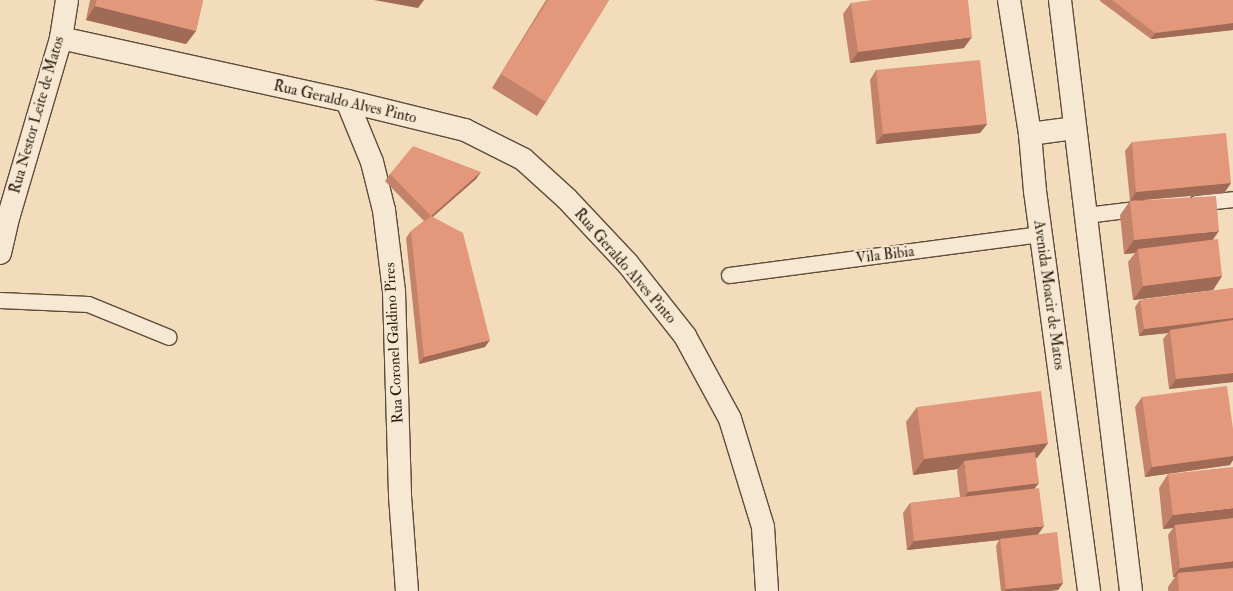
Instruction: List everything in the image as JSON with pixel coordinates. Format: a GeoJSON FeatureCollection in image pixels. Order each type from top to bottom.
{"type":"FeatureCollection","features":[{"type":"Feature","properties":{"kind":"street","name":"Rua Nestor Leite de Matos"},"geometry":{"type":"LineString","coordinates":[[0,254],[8,215],[61,38],[67,0]]}},
{"type":"Feature","properties":{"kind":"street","name":"Avenida Moacir de Matos"},"geometry":{"type":"LineString","coordinates":[[1009,0],[1030,134],[1040,234],[1089,591]]}},
{"type":"Feature","properties":{"kind":"street"},"geometry":{"type":"LineString","coordinates":[[1060,0],[1074,128],[1086,215],[1131,591]]}},
{"type":"Feature","properties":{"kind":"street","name":"Rua Geraldo Alves Pinto"},"geometry":{"type":"LineString","coordinates":[[61,38],[347,101],[465,130],[523,159],[567,199],[628,264],[685,336],[730,419],[763,527],[768,591]]}},
{"type":"Feature","properties":{"kind":"street","name":"Rua Coronel Galdino Pires"},"geometry":{"type":"LineString","coordinates":[[347,101],[372,162],[384,210],[394,292],[400,496],[407,591]]}},
{"type":"Feature","properties":{"kind":"street"},"geometry":{"type":"LineString","coordinates":[[1030,134],[1074,128]]}},
{"type":"Feature","properties":{"kind":"lane"},"geometry":{"type":"LineString","coordinates":[[1179,205],[1233,199]]}},
{"type":"Feature","properties":{"kind":"lane"},"geometry":{"type":"LineString","coordinates":[[1086,215],[1156,207]]}},
{"type":"Feature","properties":{"kind":"lane","name":"Vila Bibia"},"geometry":{"type":"LineString","coordinates":[[729,275],[1040,234]]}},
{"type":"Feature","properties":{"kind":"lane"},"geometry":{"type":"LineString","coordinates":[[0,300],[88,304],[169,337]]}},
{"type":"Feature","properties":{"kind":"building"},"geometry":{"type":"Polygon","coordinates":[[[97,0],[203,0],[196,31],[95,6],[97,0]]]}},
{"type":"Feature","properties":{"kind":"building"},"geometry":{"type":"Polygon","coordinates":[[[548,0],[609,0],[546,102],[501,74],[548,0]]]}},
{"type":"Feature","properties":{"kind":"building"},"geometry":{"type":"Polygon","coordinates":[[[872,0],[968,0],[972,37],[858,52],[851,3],[872,0]]]}},
{"type":"Feature","properties":{"kind":"building"},"geometry":{"type":"Polygon","coordinates":[[[1112,0],[1233,0],[1233,23],[1155,33],[1112,0]]]}},
{"type":"Feature","properties":{"kind":"building"},"geometry":{"type":"Polygon","coordinates":[[[980,60],[987,124],[883,134],[876,70],[980,60]]]}},
{"type":"Feature","properties":{"kind":"building"},"geometry":{"type":"Polygon","coordinates":[[[1226,133],[1231,183],[1136,192],[1132,142],[1226,133]]]}},
{"type":"Feature","properties":{"kind":"building"},"geometry":{"type":"Polygon","coordinates":[[[413,146],[481,172],[431,216],[390,174],[413,146]]]}},
{"type":"Feature","properties":{"kind":"building"},"geometry":{"type":"Polygon","coordinates":[[[1216,196],[1219,231],[1134,240],[1130,201],[1216,196]]]}},
{"type":"Feature","properties":{"kind":"building"},"geometry":{"type":"Polygon","coordinates":[[[431,216],[463,233],[490,340],[424,357],[411,231],[431,216]]]}},
{"type":"Feature","properties":{"kind":"building"},"geometry":{"type":"Polygon","coordinates":[[[1218,239],[1222,276],[1143,286],[1138,249],[1218,239]]]}},
{"type":"Feature","properties":{"kind":"building"},"geometry":{"type":"Polygon","coordinates":[[[1233,288],[1233,318],[1144,329],[1140,300],[1233,288]]]}},
{"type":"Feature","properties":{"kind":"building"},"geometry":{"type":"Polygon","coordinates":[[[1233,320],[1233,373],[1176,379],[1170,330],[1233,320]]]}},
{"type":"Feature","properties":{"kind":"building"},"geometry":{"type":"Polygon","coordinates":[[[1227,386],[1233,429],[1233,456],[1152,467],[1142,397],[1227,386]]]}},
{"type":"Feature","properties":{"kind":"building"},"geometry":{"type":"Polygon","coordinates":[[[1041,391],[1048,443],[924,459],[917,407],[1041,391]]]}},
{"type":"Feature","properties":{"kind":"building"},"geometry":{"type":"Polygon","coordinates":[[[1035,452],[1039,483],[968,492],[964,461],[1035,452]]]}},
{"type":"Feature","properties":{"kind":"building"},"geometry":{"type":"Polygon","coordinates":[[[1233,467],[1233,508],[1173,515],[1168,474],[1233,467]]]}},
{"type":"Feature","properties":{"kind":"building"},"geometry":{"type":"Polygon","coordinates":[[[1039,488],[1044,526],[914,541],[910,503],[1039,488]]]}},
{"type":"Feature","properties":{"kind":"building"},"geometry":{"type":"Polygon","coordinates":[[[1233,518],[1233,561],[1180,568],[1175,525],[1233,518]]]}},
{"type":"Feature","properties":{"kind":"building"},"geometry":{"type":"Polygon","coordinates":[[[1057,532],[1063,583],[1006,589],[1000,539],[1057,532]]]}},
{"type":"Feature","properties":{"kind":"building"},"geometry":{"type":"Polygon","coordinates":[[[1233,568],[1233,591],[1179,591],[1178,573],[1233,568]]]}}]}
